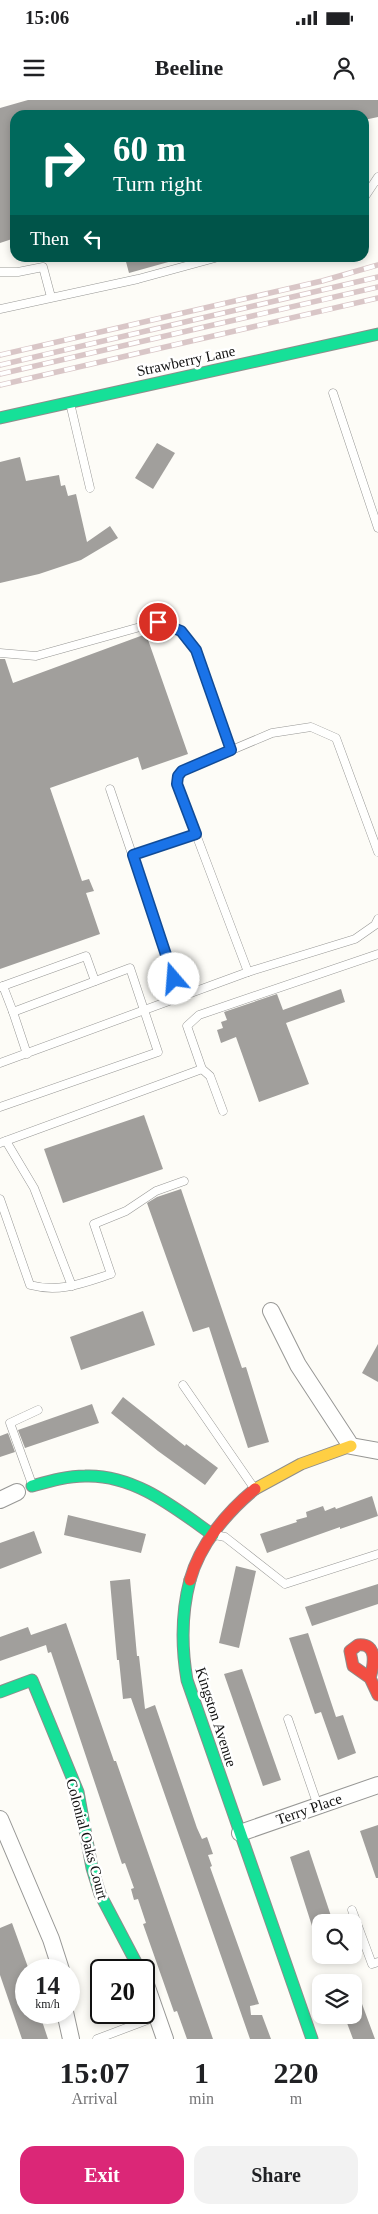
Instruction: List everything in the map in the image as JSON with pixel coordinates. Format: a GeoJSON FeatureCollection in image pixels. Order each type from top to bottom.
{"type":"FeatureCollection","features":[{"type":"Feature","properties":{"kind":"street","name":"Strawberry Lane"},"geometry":{"type":"LineString","coordinates":[[0,418],[69,401],[378,334]]}},
{"type":"Feature","properties":{"kind":"street"},"geometry":{"type":"LineString","coordinates":[[271,1311],[298,1365],[351,1446],[378,1451]]}},
{"type":"Feature","properties":{"kind":"street","name":"Kingston Avenue"},"geometry":{"type":"LineString","coordinates":[[312,2039],[187,1680],[180,1635],[185,1595],[192,1572],[201,1552],[226,1516],[255,1489],[317,1456],[351,1446]]}},
{"type":"Feature","properties":{"kind":"street"},"geometry":{"type":"LineString","coordinates":[[32,1486],[68,1476],[96,1475],[117,1478],[133,1483],[153,1493],[213,1535]]}},
{"type":"Feature","properties":{"kind":"street"},"geometry":{"type":"LineString","coordinates":[[0,1500],[17,1492]]}},
{"type":"Feature","properties":{"kind":"street"},"geometry":{"type":"LineString","coordinates":[[370,1678],[378,1695]]}},
{"type":"Feature","properties":{"kind":"street","name":"Colonial Oaks Court"},"geometry":{"type":"LineString","coordinates":[[0,1692],[32,1680],[78,1792],[92,1868],[100,1894],[134,1959]]}},
{"type":"Feature","properties":{"kind":"street","name":"Terry Place"},"geometry":{"type":"LineString","coordinates":[[240,1833],[378,1785]]}},
{"type":"Feature","properties":{"kind":"street"},"geometry":{"type":"LineString","coordinates":[[0,1819],[52,1940],[58,1959]]}},
{"type":"Feature","properties":{"kind":"street"},"geometry":{"type":"LineString","coordinates":[[155,2008],[166,2039]]}},
{"type":"Feature","properties":{"kind":"street"},"geometry":{"type":"LineString","coordinates":[[68,2024],[71,2039]]}},
{"type":"Feature","properties":{"kind":"lane"},"geometry":{"type":"LineString","coordinates":[[369,190],[378,177]]}},
{"type":"Feature","properties":{"kind":"lane"},"geometry":{"type":"LineString","coordinates":[[0,309],[138,279],[200,262]]}},
{"type":"Feature","properties":{"kind":"lane"},"geometry":{"type":"LineString","coordinates":[[0,272],[18,272],[43,267],[51,297]]}},
{"type":"Feature","properties":{"kind":"lane"},"geometry":{"type":"LineString","coordinates":[[333,393],[378,528]]}},
{"type":"Feature","properties":{"kind":"lane"},"geometry":{"type":"LineString","coordinates":[[69,401],[90,488]]}},
{"type":"Feature","properties":{"kind":"lane"},"geometry":{"type":"LineString","coordinates":[[0,653],[36,656],[158,622],[181,631],[196,650],[231,750]]}},
{"type":"Feature","properties":{"kind":"lane"},"geometry":{"type":"LineString","coordinates":[[248,972],[177,784],[178,776],[182,771],[272,733],[311,727],[336,738],[378,852]]}},
{"type":"Feature","properties":{"kind":"lane"},"geometry":{"type":"LineString","coordinates":[[110,789],[180,996]]}},
{"type":"Feature","properties":{"kind":"lane"},"geometry":{"type":"LineString","coordinates":[[133,855],[196,834]]}},
{"type":"Feature","properties":{"kind":"lane"},"geometry":{"type":"LineString","coordinates":[[0,1063],[248,972],[355,938],[375,925],[378,919]]}},
{"type":"Feature","properties":{"kind":"lane"},"geometry":{"type":"LineString","coordinates":[[223,1111],[210,1076],[202,1069],[187,1026],[199,1015],[378,954]]}},
{"type":"Feature","properties":{"kind":"lane"},"geometry":{"type":"LineString","coordinates":[[27,1054],[13,1012],[1,986],[86,956],[95,981]]}},
{"type":"Feature","properties":{"kind":"lane"},"geometry":{"type":"LineString","coordinates":[[0,1107],[158,1052],[130,968],[13,1012]]}},
{"type":"Feature","properties":{"kind":"lane"},"geometry":{"type":"LineString","coordinates":[[72,1286],[34,1188],[3,1142],[202,1069]]}},
{"type":"Feature","properties":{"kind":"lane"},"geometry":{"type":"LineString","coordinates":[[0,1199],[30,1285],[62,1289],[111,1274],[94,1224],[126,1211],[156,1191],[184,1181]]}},
{"type":"Feature","properties":{"kind":"lane"},"geometry":{"type":"LineString","coordinates":[[183,1384],[255,1489]]}},
{"type":"Feature","properties":{"kind":"lane"},"geometry":{"type":"LineString","coordinates":[[32,1486],[10,1423],[38,1410]]}},
{"type":"Feature","properties":{"kind":"lane"},"geometry":{"type":"LineString","coordinates":[[213,1535],[225,1537],[285,1584],[378,1554]]}},
{"type":"Feature","properties":{"kind":"lane"},"geometry":{"type":"LineString","coordinates":[[288,1719],[318,1806]]}},
{"type":"Feature","properties":{"kind":"lane"},"geometry":{"type":"LineString","coordinates":[[352,1910],[372,1964],[378,1962]]}},
{"type":"Feature","properties":{"kind":"lane"},"geometry":{"type":"LineString","coordinates":[[98,2039],[158,2016]]}},
{"type":"Feature","properties":{"kind":"building"},"geometry":{"type":"Polygon","coordinates":[[[28,100],[378,100],[378,117],[369,119],[369,110],[10,110],[10,240],[0,243],[0,108],[28,100]]]}},
{"type":"Feature","properties":{"kind":"building"},"geometry":{"type":"Polygon","coordinates":[[[126,262],[168,262],[129,273],[126,262]]]}},
{"type":"Feature","properties":{"kind":"building"},"geometry":{"type":"Polygon","coordinates":[[[157,443],[175,453],[153,489],[135,478],[157,443]]]}},
{"type":"Feature","properties":{"kind":"building"},"geometry":{"type":"Polygon","coordinates":[[[20,457],[26,481],[59,475],[61,486],[65,485],[68,496],[76,494],[87,542],[110,526],[118,538],[81,560],[39,574],[0,583],[0,462],[20,457]]]}},
{"type":"Feature","properties":{"kind":"building"},"geometry":{"type":"Polygon","coordinates":[[[146,634],[188,754],[142,770],[138,757],[50,788],[82,881],[89,879],[94,891],[86,893],[100,934],[0,969],[0,659],[5,659],[13,683],[146,634]]]}},
{"type":"Feature","properties":{"kind":"building"},"geometry":{"type":"Polygon","coordinates":[[[341,989],[345,1002],[286,1023],[309,1084],[259,1102],[236,1037],[221,1043],[217,1030],[223,1028],[221,1022],[227,1020],[224,1012],[277,994],[283,1010],[341,989]]]}},
{"type":"Feature","properties":{"kind":"building"},"geometry":{"type":"Polygon","coordinates":[[[144,1115],[163,1169],[63,1203],[44,1149],[144,1115]]]}},
{"type":"Feature","properties":{"kind":"building"},"geometry":{"type":"Polygon","coordinates":[[[181,1189],[242,1368],[246,1367],[269,1442],[248,1448],[209,1327],[193,1332],[147,1203],[157,1197],[181,1189]]]}},
{"type":"Feature","properties":{"kind":"building"},"geometry":{"type":"Polygon","coordinates":[[[143,1311],[155,1345],[81,1370],[70,1337],[143,1311]]]}},
{"type":"Feature","properties":{"kind":"building"},"geometry":{"type":"Polygon","coordinates":[[[378,1344],[378,1382],[362,1373],[378,1344]]]}},
{"type":"Feature","properties":{"kind":"building"},"geometry":{"type":"Polygon","coordinates":[[[123,1397],[185,1446],[186,1444],[218,1468],[205,1485],[158,1451],[111,1413],[123,1397]]]}},
{"type":"Feature","properties":{"kind":"building"},"geometry":{"type":"Polygon","coordinates":[[[92,1404],[99,1423],[25,1448],[18,1430],[92,1404]]]}},
{"type":"Feature","properties":{"kind":"building"},"geometry":{"type":"Polygon","coordinates":[[[8,1433],[15,1452],[0,1457],[0,1436],[8,1433]]]}},
{"type":"Feature","properties":{"kind":"building"},"geometry":{"type":"Polygon","coordinates":[[[372,1496],[378,1516],[340,1529],[340,1527],[267,1553],[260,1534],[297,1522],[296,1520],[307,1517],[306,1512],[323,1506],[325,1511],[335,1507],[336,1509],[372,1496]]]}},
{"type":"Feature","properties":{"kind":"building"},"geometry":{"type":"Polygon","coordinates":[[[68,1515],[146,1534],[141,1553],[64,1535],[68,1515]]]}},
{"type":"Feature","properties":{"kind":"building"},"geometry":{"type":"Polygon","coordinates":[[[34,1531],[42,1553],[0,1569],[0,1543],[34,1531]]]}},
{"type":"Feature","properties":{"kind":"building"},"geometry":{"type":"Polygon","coordinates":[[[236,1566],[256,1571],[239,1648],[219,1643],[236,1566]]]}},
{"type":"Feature","properties":{"kind":"building"},"geometry":{"type":"Polygon","coordinates":[[[130,1579],[137,1656],[139,1656],[145,1709],[155,1705],[197,1828],[202,1839],[207,1837],[213,1854],[208,1855],[212,1866],[210,1867],[259,2004],[250,2006],[251,2015],[262,2015],[271,2039],[250,2039],[131,1698],[123,1699],[119,1660],[117,1660],[110,1581],[130,1579]]]}},
{"type":"Feature","properties":{"kind":"building"},"geometry":{"type":"Polygon","coordinates":[[[378,1584],[378,1604],[312,1626],[305,1607],[378,1584]]]}},
{"type":"Feature","properties":{"kind":"building"},"geometry":{"type":"Polygon","coordinates":[[[66,1623],[213,2039],[187,2039],[177,2011],[174,2012],[143,1924],[146,1923],[138,1899],[134,1900],[131,1889],[134,1888],[125,1863],[122,1864],[51,1652],[48,1653],[46,1645],[0,1661],[0,1637],[28,1627],[31,1635],[66,1623]]]}},
{"type":"Feature","properties":{"kind":"building"},"geometry":{"type":"Polygon","coordinates":[[[308,1633],[336,1717],[343,1715],[356,1753],[338,1760],[321,1712],[315,1714],[289,1638],[308,1633]]]}},
{"type":"Feature","properties":{"kind":"building"},"geometry":{"type":"Polygon","coordinates":[[[242,1669],[281,1780],[263,1786],[224,1674],[242,1669]]]}},
{"type":"Feature","properties":{"kind":"building"},"geometry":{"type":"Polygon","coordinates":[[[378,1825],[378,1878],[376,1878],[360,1831],[378,1825]]]}},
{"type":"Feature","properties":{"kind":"building"},"geometry":{"type":"Polygon","coordinates":[[[309,1850],[330,1914],[312,1914],[312,1926],[290,1857],[309,1850]]]}},
{"type":"Feature","properties":{"kind":"building"},"geometry":{"type":"Polygon","coordinates":[[[12,1923],[25,1959],[15,1959],[15,2019],[0,1975],[0,1928],[12,1923]]]}},
{"type":"Feature","properties":{"kind":"building"},"geometry":{"type":"Polygon","coordinates":[[[362,2004],[375,2039],[353,2039],[347,2024],[362,2024],[362,2004]]]}},
{"type":"Feature","properties":{"kind":"building"},"geometry":{"type":"Polygon","coordinates":[[[17,2024],[43,2024],[48,2039],[22,2039],[17,2024]]]}},
{"type":"Feature","properties":{"kind":"railway"},"geometry":{"type":"LineString","coordinates":[[0,355],[322,281],[378,265]]}},
{"type":"Feature","properties":{"kind":"railway"},"geometry":{"type":"LineString","coordinates":[[0,365],[378,277]]}},
{"type":"Feature","properties":{"kind":"railway"},"geometry":{"type":"LineString","coordinates":[[0,374],[378,287]]}},
{"type":"Feature","properties":{"kind":"railway"},"geometry":{"type":"LineString","coordinates":[[0,385],[378,298]]}},
{"type":"Feature","properties":{"kind":"traffic: fast"},"geometry":{"type":"LineString","coordinates":[[0,418],[378,334]]}},
{"type":"Feature","properties":{"kind":"traffic: fast"},"geometry":{"type":"LineString","coordinates":[[32,1486],[78,1476],[103,1477],[120,1481],[137,1487],[169,1504],[213,1535]]}},
{"type":"Feature","properties":{"kind":"traffic: fast"},"geometry":{"type":"LineString","coordinates":[[190,1580],[183,1630],[187,1680],[312,2039]]}},
{"type":"Feature","properties":{"kind":"traffic: fast"},"geometry":{"type":"LineString","coordinates":[[0,1692],[32,1680],[78,1792],[92,1868],[100,1894],[134,1959]]}},
{"type":"Feature","properties":{"kind":"traffic: slow"},"geometry":{"type":"LineString","coordinates":[[255,1489],[301,1464],[351,1446]]}},
{"type":"Feature","properties":{"kind":"traffic: jam"},"geometry":{"type":"LineString","coordinates":[[190,1580],[200,1554],[208,1541],[234,1508],[255,1489]]}},
{"type":"Feature","properties":{"kind":"traffic: jam"},"geometry":{"type":"LineString","coordinates":[[370,1678],[373,1667],[372,1651],[369,1647],[358,1645],[350,1651],[353,1666],[370,1678],[378,1695]]}},
{"type":"Feature","properties":{"kind":"route"},"geometry":{"type":"LineString","coordinates":[[158,622],[181,631],[196,650],[231,750],[182,771],[178,776],[177,784],[196,834],[133,855],[174,979]]}}]}
